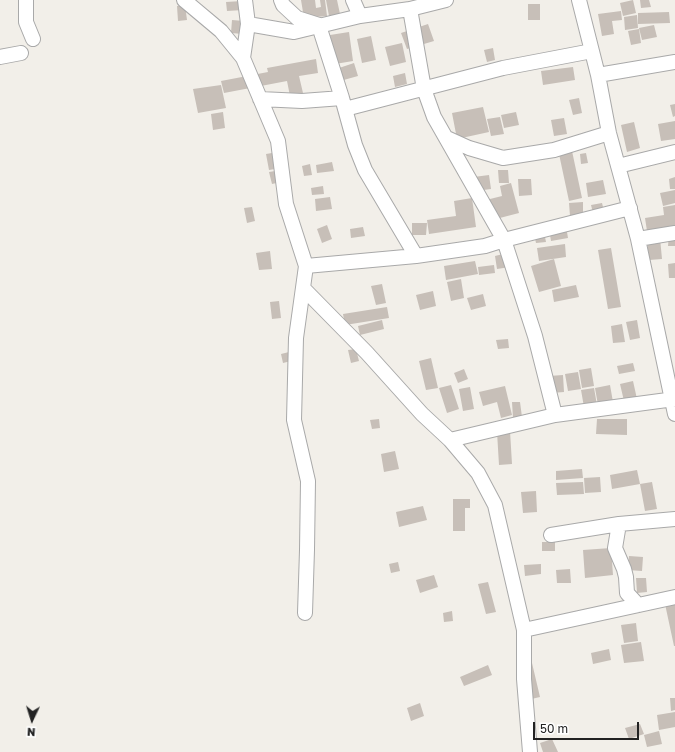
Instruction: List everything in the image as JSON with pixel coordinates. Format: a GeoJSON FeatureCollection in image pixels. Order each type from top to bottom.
{"type":"FeatureCollection","features":[{"type":"Feature","properties":{"kind":"street"},"geometry":{"type":"LineString","coordinates":[[26,0],[26,22],[33,39]]}},
{"type":"Feature","properties":{"kind":"street"},"geometry":{"type":"LineString","coordinates":[[184,0],[221,31],[243,58],[278,141],[286,204],[306,266],[296,338],[294,420],[308,481],[305,613]]}},
{"type":"Feature","properties":{"kind":"street"},"geometry":{"type":"LineString","coordinates":[[243,58],[248,24],[245,0]]}},
{"type":"Feature","properties":{"kind":"street"},"geometry":{"type":"LineString","coordinates":[[281,0],[283,5],[297,18],[320,26]]}},
{"type":"Feature","properties":{"kind":"street"},"geometry":{"type":"LineString","coordinates":[[353,0],[360,16]]}},
{"type":"Feature","properties":{"kind":"street"},"geometry":{"type":"LineString","coordinates":[[248,24],[294,32],[360,16],[410,9],[446,0]]}},
{"type":"Feature","properties":{"kind":"street"},"geometry":{"type":"LineString","coordinates":[[579,0],[598,75],[609,133],[638,239],[674,399],[675,414]]}},
{"type":"Feature","properties":{"kind":"street"},"geometry":{"type":"LineString","coordinates":[[410,9],[424,89],[434,117],[504,240],[536,336],[555,415]]}},
{"type":"Feature","properties":{"kind":"street"},"geometry":{"type":"LineString","coordinates":[[320,26],[355,145],[365,170],[416,256]]}},
{"type":"Feature","properties":{"kind":"street"},"geometry":{"type":"LineString","coordinates":[[260,99],[344,104],[424,89],[504,68],[592,51]]}},
{"type":"Feature","properties":{"kind":"street"},"geometry":{"type":"LineString","coordinates":[[0,57],[21,53]]}},
{"type":"Feature","properties":{"kind":"street"},"geometry":{"type":"LineString","coordinates":[[598,75],[675,62]]}},
{"type":"Feature","properties":{"kind":"street"},"geometry":{"type":"LineString","coordinates":[[447,138],[470,148],[503,158],[554,150],[609,133]]}},
{"type":"Feature","properties":{"kind":"street"},"geometry":{"type":"LineString","coordinates":[[618,166],[675,152]]}},
{"type":"Feature","properties":{"kind":"street"},"geometry":{"type":"LineString","coordinates":[[306,266],[416,256],[485,246],[630,208]]}},
{"type":"Feature","properties":{"kind":"street"},"geometry":{"type":"LineString","coordinates":[[638,239],[675,232]]}},
{"type":"Feature","properties":{"kind":"street"},"geometry":{"type":"LineString","coordinates":[[303,288],[367,353],[422,414],[450,440],[478,473],[495,505],[524,630],[524,679],[530,752]]}},
{"type":"Feature","properties":{"kind":"street"},"geometry":{"type":"LineString","coordinates":[[450,440],[555,415],[674,399]]}},
{"type":"Feature","properties":{"kind":"street"},"geometry":{"type":"LineString","coordinates":[[551,535],[619,524],[675,519]]}},
{"type":"Feature","properties":{"kind":"street"},"geometry":{"type":"LineString","coordinates":[[619,524],[615,548],[626,577],[627,593],[638,605]]}},
{"type":"Feature","properties":{"kind":"street"},"geometry":{"type":"LineString","coordinates":[[524,630],[675,596]]}},
{"type":"Feature","properties":{"kind":"building"},"geometry":{"type":"Polygon","coordinates":[[[301,0],[315,0],[316,8],[321,7],[320,0],[325,0],[327,16],[304,18],[301,0]]]}},
{"type":"Feature","properties":{"kind":"building"},"geometry":{"type":"Polygon","coordinates":[[[326,0],[337,0],[340,14],[329,16],[326,0]]]}},
{"type":"Feature","properties":{"kind":"building"},"geometry":{"type":"Polygon","coordinates":[[[633,0],[636,13],[623,16],[620,3],[633,0]]]}},
{"type":"Feature","properties":{"kind":"building"},"geometry":{"type":"Polygon","coordinates":[[[640,0],[649,0],[651,7],[641,8],[640,0]]]}},
{"type":"Feature","properties":{"kind":"building"},"geometry":{"type":"Polygon","coordinates":[[[242,1],[243,10],[227,11],[226,2],[242,1]]]}},
{"type":"Feature","properties":{"kind":"building"},"geometry":{"type":"Polygon","coordinates":[[[528,4],[540,4],[540,20],[528,20],[528,4]]]}},
{"type":"Feature","properties":{"kind":"building"},"geometry":{"type":"Polygon","coordinates":[[[185,5],[187,20],[178,21],[177,6],[185,5]]]}},
{"type":"Feature","properties":{"kind":"building"},"geometry":{"type":"Polygon","coordinates":[[[621,11],[622,20],[612,21],[614,34],[602,36],[598,14],[621,11]]]}},
{"type":"Feature","properties":{"kind":"building"},"geometry":{"type":"Polygon","coordinates":[[[669,12],[670,23],[638,24],[638,13],[669,12]]]}},
{"type":"Feature","properties":{"kind":"building"},"geometry":{"type":"Polygon","coordinates":[[[637,15],[638,28],[625,30],[624,17],[637,15]]]}},
{"type":"Feature","properties":{"kind":"building"},"geometry":{"type":"Polygon","coordinates":[[[232,20],[244,21],[243,34],[231,33],[232,20]]]}},
{"type":"Feature","properties":{"kind":"building"},"geometry":{"type":"Polygon","coordinates":[[[428,24],[434,41],[407,49],[401,33],[428,24]]]}},
{"type":"Feature","properties":{"kind":"building"},"geometry":{"type":"Polygon","coordinates":[[[654,25],[657,37],[642,40],[639,28],[654,25]]]}},
{"type":"Feature","properties":{"kind":"building"},"geometry":{"type":"Polygon","coordinates":[[[639,29],[641,43],[631,45],[628,31],[639,29]]]}},
{"type":"Feature","properties":{"kind":"building"},"geometry":{"type":"Polygon","coordinates":[[[349,32],[353,61],[335,64],[330,35],[349,32]]]}},
{"type":"Feature","properties":{"kind":"building"},"geometry":{"type":"Polygon","coordinates":[[[371,36],[376,60],[362,63],[357,39],[371,36]]]}},
{"type":"Feature","properties":{"kind":"building"},"geometry":{"type":"Polygon","coordinates":[[[402,43],[406,62],[390,66],[385,47],[402,43]]]}},
{"type":"Feature","properties":{"kind":"building"},"geometry":{"type":"Polygon","coordinates":[[[493,48],[495,60],[487,62],[484,50],[493,48]]]}},
{"type":"Feature","properties":{"kind":"building"},"geometry":{"type":"Polygon","coordinates":[[[316,59],[318,73],[299,76],[303,93],[290,96],[287,81],[224,93],[221,81],[268,72],[267,68],[316,59]]]}},
{"type":"Feature","properties":{"kind":"building"},"geometry":{"type":"Polygon","coordinates":[[[354,63],[358,76],[340,81],[336,69],[354,63]]]}},
{"type":"Feature","properties":{"kind":"building"},"geometry":{"type":"Polygon","coordinates":[[[573,67],[575,80],[543,85],[541,71],[573,67]]]}},
{"type":"Feature","properties":{"kind":"building"},"geometry":{"type":"Polygon","coordinates":[[[405,73],[407,84],[395,87],[393,76],[405,73]]]}},
{"type":"Feature","properties":{"kind":"building"},"geometry":{"type":"Polygon","coordinates":[[[221,85],[226,108],[198,113],[193,89],[221,85]]]}},
{"type":"Feature","properties":{"kind":"building"},"geometry":{"type":"Polygon","coordinates":[[[579,98],[582,113],[573,115],[569,100],[579,98]]]}},
{"type":"Feature","properties":{"kind":"building"},"geometry":{"type":"Polygon","coordinates":[[[675,104],[675,116],[673,117],[670,105],[675,104]]]}},
{"type":"Feature","properties":{"kind":"building"},"geometry":{"type":"Polygon","coordinates":[[[483,107],[489,132],[457,139],[452,113],[483,107]]]}},
{"type":"Feature","properties":{"kind":"building"},"geometry":{"type":"Polygon","coordinates":[[[223,112],[225,128],[213,130],[211,114],[223,112]]]}},
{"type":"Feature","properties":{"kind":"building"},"geometry":{"type":"Polygon","coordinates":[[[516,112],[519,125],[504,128],[501,115],[516,112]]]}},
{"type":"Feature","properties":{"kind":"building"},"geometry":{"type":"Polygon","coordinates":[[[500,117],[504,134],[491,136],[487,119],[500,117]]]}},
{"type":"Feature","properties":{"kind":"building"},"geometry":{"type":"Polygon","coordinates":[[[564,118],[567,134],[554,136],[551,120],[564,118]]]}},
{"type":"Feature","properties":{"kind":"building"},"geometry":{"type":"Polygon","coordinates":[[[675,121],[675,139],[661,141],[658,124],[675,121]]]}},
{"type":"Feature","properties":{"kind":"building"},"geometry":{"type":"Polygon","coordinates":[[[634,122],[640,148],[627,152],[621,125],[634,122]]]}},
{"type":"Feature","properties":{"kind":"building"},"geometry":{"type":"Polygon","coordinates":[[[572,151],[582,198],[569,201],[559,154],[572,151]]]}},
{"type":"Feature","properties":{"kind":"building"},"geometry":{"type":"Polygon","coordinates":[[[278,152],[281,168],[269,170],[266,154],[278,152]]]}},
{"type":"Feature","properties":{"kind":"building"},"geometry":{"type":"Polygon","coordinates":[[[586,153],[588,163],[581,164],[580,154],[586,153]]]}},
{"type":"Feature","properties":{"kind":"building"},"geometry":{"type":"Polygon","coordinates":[[[332,162],[334,171],[317,173],[316,165],[332,162]]]}},
{"type":"Feature","properties":{"kind":"building"},"geometry":{"type":"Polygon","coordinates":[[[310,164],[312,175],[304,176],[302,166],[310,164]]]}},
{"type":"Feature","properties":{"kind":"building"},"geometry":{"type":"Polygon","coordinates":[[[288,169],[290,180],[272,184],[269,172],[288,169]]]}},
{"type":"Feature","properties":{"kind":"building"},"geometry":{"type":"Polygon","coordinates":[[[498,170],[508,170],[509,183],[499,183],[498,170]]]}},
{"type":"Feature","properties":{"kind":"building"},"geometry":{"type":"Polygon","coordinates":[[[489,175],[491,189],[468,192],[466,178],[489,175]]]}},
{"type":"Feature","properties":{"kind":"building"},"geometry":{"type":"Polygon","coordinates":[[[675,177],[675,189],[670,189],[669,179],[675,177]]]}},
{"type":"Feature","properties":{"kind":"building"},"geometry":{"type":"Polygon","coordinates":[[[518,179],[531,179],[532,195],[519,196],[518,179]]]}},
{"type":"Feature","properties":{"kind":"building"},"geometry":{"type":"Polygon","coordinates":[[[603,180],[606,194],[588,197],[586,183],[603,180]]]}},
{"type":"Feature","properties":{"kind":"building"},"geometry":{"type":"Polygon","coordinates":[[[511,183],[519,213],[492,220],[486,200],[502,196],[500,186],[511,183]]]}},
{"type":"Feature","properties":{"kind":"building"},"geometry":{"type":"Polygon","coordinates":[[[323,186],[324,194],[312,195],[311,188],[323,186]]]}},
{"type":"Feature","properties":{"kind":"building"},"geometry":{"type":"Polygon","coordinates":[[[675,190],[675,203],[663,206],[660,193],[675,190]]]}},
{"type":"Feature","properties":{"kind":"building"},"geometry":{"type":"Polygon","coordinates":[[[330,197],[332,209],[316,211],[315,199],[330,197]]]}},
{"type":"Feature","properties":{"kind":"building"},"geometry":{"type":"Polygon","coordinates":[[[472,198],[476,227],[429,234],[427,220],[456,216],[454,201],[472,198]]]}},
{"type":"Feature","properties":{"kind":"building"},"geometry":{"type":"Polygon","coordinates":[[[583,202],[583,215],[570,216],[569,203],[583,202]]]}},
{"type":"Feature","properties":{"kind":"building"},"geometry":{"type":"Polygon","coordinates":[[[602,203],[604,211],[593,213],[591,205],[602,203]]]}},
{"type":"Feature","properties":{"kind":"building"},"geometry":{"type":"Polygon","coordinates":[[[675,205],[675,227],[647,231],[645,218],[664,215],[663,207],[675,205]]]}},
{"type":"Feature","properties":{"kind":"building"},"geometry":{"type":"Polygon","coordinates":[[[252,207],[255,221],[247,223],[244,208],[252,207]]]}},
{"type":"Feature","properties":{"kind":"building"},"geometry":{"type":"Polygon","coordinates":[[[412,223],[427,223],[426,235],[412,235],[412,223]]]}},
{"type":"Feature","properties":{"kind":"building"},"geometry":{"type":"Polygon","coordinates":[[[327,225],[332,239],[322,243],[317,229],[327,225]]]}},
{"type":"Feature","properties":{"kind":"building"},"geometry":{"type":"Polygon","coordinates":[[[566,226],[568,238],[551,241],[549,229],[566,226]]]}},
{"type":"Feature","properties":{"kind":"building"},"geometry":{"type":"Polygon","coordinates":[[[363,227],[365,236],[351,238],[350,229],[363,227]]]}},
{"type":"Feature","properties":{"kind":"building"},"geometry":{"type":"Polygon","coordinates":[[[544,232],[546,242],[536,243],[534,234],[544,232]]]}},
{"type":"Feature","properties":{"kind":"building"},"geometry":{"type":"Polygon","coordinates":[[[669,234],[675,235],[675,246],[668,246],[669,234]]]}},
{"type":"Feature","properties":{"kind":"building"},"geometry":{"type":"Polygon","coordinates":[[[660,238],[662,259],[649,260],[647,239],[660,238]]]}},
{"type":"Feature","properties":{"kind":"building"},"geometry":{"type":"Polygon","coordinates":[[[565,244],[566,257],[539,261],[537,248],[565,244]]]}},
{"type":"Feature","properties":{"kind":"building"},"geometry":{"type":"Polygon","coordinates":[[[611,248],[621,307],[608,309],[598,250],[611,248]]]}},
{"type":"Feature","properties":{"kind":"building"},"geometry":{"type":"Polygon","coordinates":[[[270,251],[272,269],[259,270],[256,253],[270,251]]]}},
{"type":"Feature","properties":{"kind":"building"},"geometry":{"type":"Polygon","coordinates":[[[507,253],[510,267],[497,269],[495,256],[507,253]]]}},
{"type":"Feature","properties":{"kind":"building"},"geometry":{"type":"Polygon","coordinates":[[[554,259],[561,286],[539,292],[531,266],[554,259]]]}},
{"type":"Feature","properties":{"kind":"building"},"geometry":{"type":"Polygon","coordinates":[[[475,261],[478,274],[446,280],[444,266],[475,261]]]}},
{"type":"Feature","properties":{"kind":"building"},"geometry":{"type":"Polygon","coordinates":[[[675,263],[675,278],[669,278],[668,264],[675,263]]]}},
{"type":"Feature","properties":{"kind":"building"},"geometry":{"type":"Polygon","coordinates":[[[494,265],[495,273],[479,275],[478,267],[494,265]]]}},
{"type":"Feature","properties":{"kind":"building"},"geometry":{"type":"Polygon","coordinates":[[[461,279],[464,298],[451,301],[447,282],[461,279]]]}},
{"type":"Feature","properties":{"kind":"building"},"geometry":{"type":"Polygon","coordinates":[[[382,284],[386,303],[376,305],[371,286],[382,284]]]}},
{"type":"Feature","properties":{"kind":"building"},"geometry":{"type":"Polygon","coordinates":[[[576,285],[579,297],[554,302],[552,290],[576,285]]]}},
{"type":"Feature","properties":{"kind":"building"},"geometry":{"type":"Polygon","coordinates":[[[433,291],[436,306],[420,310],[416,295],[433,291]]]}},
{"type":"Feature","properties":{"kind":"building"},"geometry":{"type":"Polygon","coordinates":[[[483,294],[486,306],[471,310],[467,298],[483,294]]]}},
{"type":"Feature","properties":{"kind":"building"},"geometry":{"type":"Polygon","coordinates":[[[279,301],[281,318],[272,319],[270,302],[279,301]]]}},
{"type":"Feature","properties":{"kind":"building"},"geometry":{"type":"Polygon","coordinates":[[[387,307],[389,318],[345,325],[343,314],[387,307]]]}},
{"type":"Feature","properties":{"kind":"building"},"geometry":{"type":"Polygon","coordinates":[[[382,320],[384,329],[360,335],[358,326],[382,320]]]}},
{"type":"Feature","properties":{"kind":"building"},"geometry":{"type":"Polygon","coordinates":[[[637,320],[640,338],[630,340],[626,322],[637,320]]]}},
{"type":"Feature","properties":{"kind":"building"},"geometry":{"type":"Polygon","coordinates":[[[622,324],[625,342],[613,343],[611,326],[622,324]]]}},
{"type":"Feature","properties":{"kind":"building"},"geometry":{"type":"Polygon","coordinates":[[[508,339],[509,348],[498,349],[496,340],[508,339]]]}},
{"type":"Feature","properties":{"kind":"building"},"geometry":{"type":"Polygon","coordinates":[[[356,349],[359,361],[351,363],[348,350],[356,349]]]}},
{"type":"Feature","properties":{"kind":"building"},"geometry":{"type":"Polygon","coordinates":[[[293,351],[295,360],[283,363],[281,354],[293,351]]]}},
{"type":"Feature","properties":{"kind":"building"},"geometry":{"type":"Polygon","coordinates":[[[431,358],[438,388],[426,390],[419,361],[431,358]]]}},
{"type":"Feature","properties":{"kind":"building"},"geometry":{"type":"Polygon","coordinates":[[[633,363],[635,371],[619,374],[617,366],[633,363]]]}},
{"type":"Feature","properties":{"kind":"building"},"geometry":{"type":"Polygon","coordinates":[[[591,368],[594,386],[582,388],[579,370],[591,368]]]}},
{"type":"Feature","properties":{"kind":"building"},"geometry":{"type":"Polygon","coordinates":[[[464,369],[468,379],[458,383],[454,373],[464,369]]]}},
{"type":"Feature","properties":{"kind":"building"},"geometry":{"type":"Polygon","coordinates":[[[578,372],[581,389],[568,391],[565,374],[578,372]]]}},
{"type":"Feature","properties":{"kind":"building"},"geometry":{"type":"Polygon","coordinates":[[[563,375],[564,392],[551,393],[549,376],[563,375]]]}},
{"type":"Feature","properties":{"kind":"building"},"geometry":{"type":"Polygon","coordinates":[[[633,381],[637,399],[624,401],[620,384],[633,381]]]}},
{"type":"Feature","properties":{"kind":"building"},"geometry":{"type":"Polygon","coordinates":[[[451,385],[459,409],[447,413],[439,388],[451,385]]]}},
{"type":"Feature","properties":{"kind":"building"},"geometry":{"type":"Polygon","coordinates":[[[610,385],[613,402],[598,405],[595,388],[610,385]]]}},
{"type":"Feature","properties":{"kind":"building"},"geometry":{"type":"Polygon","coordinates":[[[505,386],[512,415],[501,418],[497,402],[483,406],[479,392],[505,386]]]}},
{"type":"Feature","properties":{"kind":"building"},"geometry":{"type":"Polygon","coordinates":[[[470,387],[474,409],[463,411],[459,389],[470,387]]]}},
{"type":"Feature","properties":{"kind":"building"},"geometry":{"type":"Polygon","coordinates":[[[594,388],[597,405],[584,407],[581,390],[594,388]]]}},
{"type":"Feature","properties":{"kind":"building"},"geometry":{"type":"Polygon","coordinates":[[[512,402],[520,402],[522,417],[513,418],[512,402]]]}},
{"type":"Feature","properties":{"kind":"building"},"geometry":{"type":"Polygon","coordinates":[[[379,419],[380,428],[372,429],[370,420],[379,419]]]}},
{"type":"Feature","properties":{"kind":"building"},"geometry":{"type":"Polygon","coordinates":[[[597,419],[627,419],[627,435],[596,434],[597,419]]]}},
{"type":"Feature","properties":{"kind":"building"},"geometry":{"type":"Polygon","coordinates":[[[510,431],[512,464],[499,465],[497,432],[510,431]]]}},
{"type":"Feature","properties":{"kind":"building"},"geometry":{"type":"Polygon","coordinates":[[[395,451],[399,469],[384,472],[381,454],[395,451]]]}},
{"type":"Feature","properties":{"kind":"building"},"geometry":{"type":"Polygon","coordinates":[[[582,469],[583,478],[556,480],[556,471],[582,469]]]}},
{"type":"Feature","properties":{"kind":"building"},"geometry":{"type":"Polygon","coordinates":[[[637,470],[640,484],[612,489],[610,475],[637,470]]]}},
{"type":"Feature","properties":{"kind":"building"},"geometry":{"type":"Polygon","coordinates":[[[600,477],[601,492],[585,493],[584,478],[600,477]]]}},
{"type":"Feature","properties":{"kind":"building"},"geometry":{"type":"Polygon","coordinates":[[[583,482],[584,494],[557,495],[556,483],[583,482]]]}},
{"type":"Feature","properties":{"kind":"building"},"geometry":{"type":"Polygon","coordinates":[[[652,482],[657,509],[645,511],[640,484],[652,482]]]}},
{"type":"Feature","properties":{"kind":"building"},"geometry":{"type":"Polygon","coordinates":[[[536,491],[537,512],[523,513],[521,492],[536,491]]]}},
{"type":"Feature","properties":{"kind":"building"},"geometry":{"type":"Polygon","coordinates":[[[453,499],[470,499],[470,508],[465,508],[465,531],[453,531],[453,499]]]}},
{"type":"Feature","properties":{"kind":"building"},"geometry":{"type":"Polygon","coordinates":[[[423,506],[427,520],[399,527],[396,512],[423,506]]]}},
{"type":"Feature","properties":{"kind":"building"},"geometry":{"type":"Polygon","coordinates":[[[542,542],[555,542],[555,551],[542,551],[542,542]]]}},
{"type":"Feature","properties":{"kind":"building"},"geometry":{"type":"Polygon","coordinates":[[[611,548],[613,575],[585,578],[583,550],[611,548]]]}},
{"type":"Feature","properties":{"kind":"building"},"geometry":{"type":"Polygon","coordinates":[[[629,556],[643,557],[642,571],[628,570],[629,556]]]}},
{"type":"Feature","properties":{"kind":"building"},"geometry":{"type":"Polygon","coordinates":[[[398,562],[400,571],[391,573],[389,564],[398,562]]]}},
{"type":"Feature","properties":{"kind":"building"},"geometry":{"type":"Polygon","coordinates":[[[541,564],[541,574],[525,576],[524,565],[541,564]]]}},
{"type":"Feature","properties":{"kind":"building"},"geometry":{"type":"Polygon","coordinates":[[[570,569],[571,583],[557,583],[556,570],[570,569]]]}},
{"type":"Feature","properties":{"kind":"building"},"geometry":{"type":"Polygon","coordinates":[[[434,575],[438,587],[420,593],[416,580],[434,575]]]}},
{"type":"Feature","properties":{"kind":"building"},"geometry":{"type":"Polygon","coordinates":[[[636,578],[646,578],[647,592],[637,593],[636,578]]]}},
{"type":"Feature","properties":{"kind":"building"},"geometry":{"type":"Polygon","coordinates":[[[488,582],[496,612],[486,614],[478,584],[488,582]]]}},
{"type":"Feature","properties":{"kind":"building"},"geometry":{"type":"Polygon","coordinates":[[[675,602],[675,646],[674,646],[665,604],[675,602]]]}},
{"type":"Feature","properties":{"kind":"building"},"geometry":{"type":"Polygon","coordinates":[[[452,611],[453,621],[444,622],[443,613],[452,611]]]}},
{"type":"Feature","properties":{"kind":"building"},"geometry":{"type":"Polygon","coordinates":[[[636,623],[638,641],[624,643],[621,625],[636,623]]]}},
{"type":"Feature","properties":{"kind":"building"},"geometry":{"type":"Polygon","coordinates":[[[641,642],[644,661],[624,663],[621,645],[641,642]]]}},
{"type":"Feature","properties":{"kind":"building"},"geometry":{"type":"Polygon","coordinates":[[[609,649],[611,660],[593,664],[591,653],[609,649]]]}},
{"type":"Feature","properties":{"kind":"building"},"geometry":{"type":"Polygon","coordinates":[[[532,663],[540,697],[527,700],[519,665],[532,663]]]}},
{"type":"Feature","properties":{"kind":"building"},"geometry":{"type":"Polygon","coordinates":[[[488,665],[492,675],[464,686],[460,677],[488,665]]]}},
{"type":"Feature","properties":{"kind":"building"},"geometry":{"type":"Polygon","coordinates":[[[670,698],[675,698],[675,710],[671,711],[670,698]]]}},
{"type":"Feature","properties":{"kind":"building"},"geometry":{"type":"Polygon","coordinates":[[[420,703],[424,716],[411,721],[407,708],[420,703]]]}},
{"type":"Feature","properties":{"kind":"building"},"geometry":{"type":"Polygon","coordinates":[[[675,712],[675,727],[659,730],[657,715],[675,712]]]}},
{"type":"Feature","properties":{"kind":"building"},"geometry":{"type":"Polygon","coordinates":[[[640,724],[644,734],[629,739],[625,728],[640,724]]]}},
{"type":"Feature","properties":{"kind":"building"},"geometry":{"type":"Polygon","coordinates":[[[659,731],[662,744],[647,747],[644,735],[659,731]]]}},
{"type":"Feature","properties":{"kind":"building"},"geometry":{"type":"Polygon","coordinates":[[[552,739],[558,752],[543,752],[540,743],[552,739]]]}}]}
